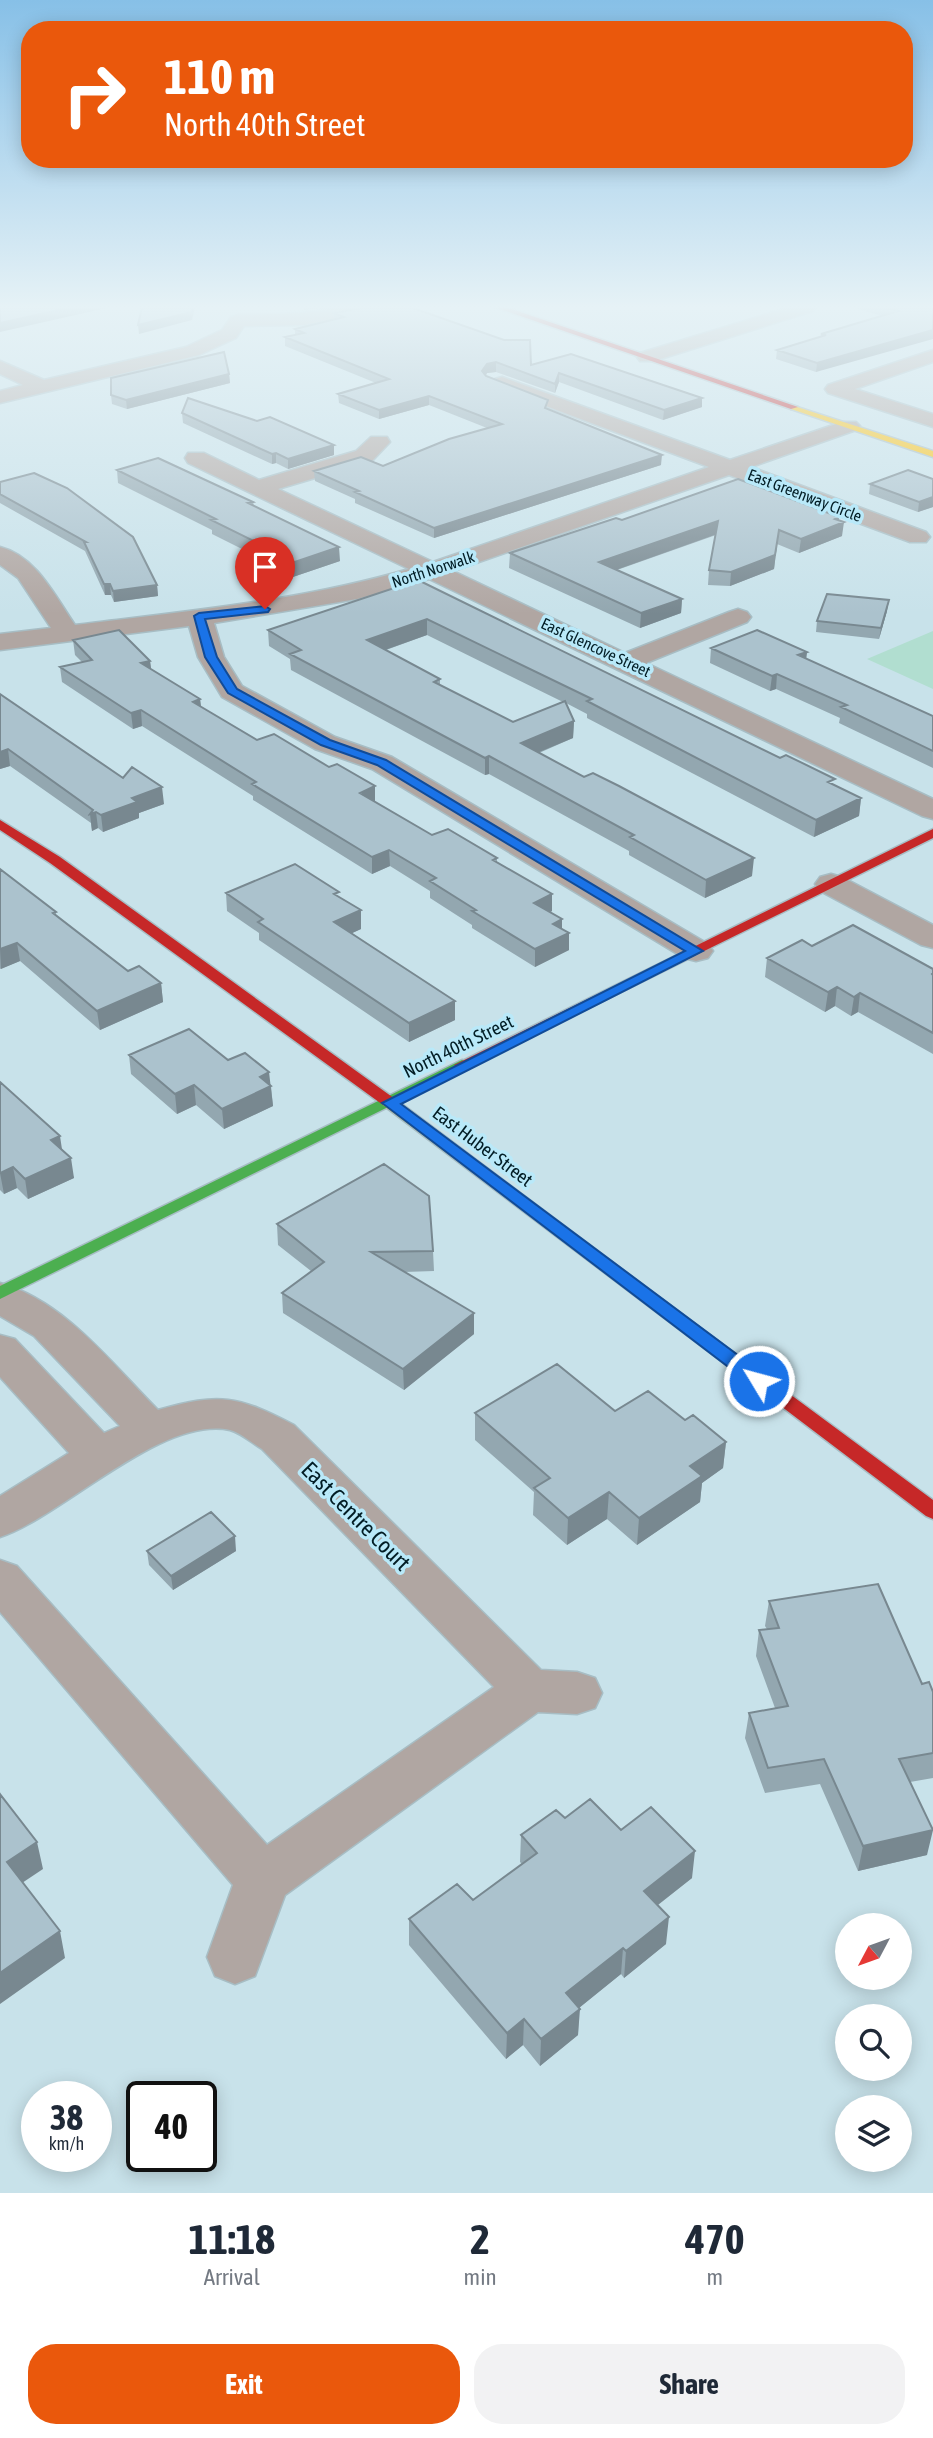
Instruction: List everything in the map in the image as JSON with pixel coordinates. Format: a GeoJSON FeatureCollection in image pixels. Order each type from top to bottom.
{"type":"FeatureCollection","features":[{"type":"Feature","properties":{"kind":"street","name":"East Greenway Circle"},"geometry":{"type":"LineString","coordinates":[[574,409],[918,537]]}},
{"type":"Feature","properties":{"kind":"street"},"geometry":{"type":"LineString","coordinates":[[800,409],[933,454]]}},
{"type":"Feature","properties":{"kind":"street"},"geometry":{"type":"LineString","coordinates":[[897,409],[933,421]]}},
{"type":"Feature","properties":{"kind":"street","name":"North Norwalk"},"geometry":{"type":"LineString","coordinates":[[0,642],[314,602],[433,570],[849,426]]}},
{"type":"Feature","properties":{"kind":"street"},"geometry":{"type":"LineString","coordinates":[[258,487],[363,456],[379,442]]}},
{"type":"Feature","properties":{"kind":"street","name":"East Glencove Street"},"geometry":{"type":"LineString","coordinates":[[197,458],[933,810]]}},
{"type":"Feature","properties":{"kind":"street"},"geometry":{"type":"LineString","coordinates":[[0,554],[27,573],[67,632]]}},
{"type":"Feature","properties":{"kind":"street"},"geometry":{"type":"LineString","coordinates":[[199,616],[211,657],[232,691],[325,743],[382,763],[696,951]]}},
{"type":"Feature","properties":{"kind":"street"},"geometry":{"type":"LineString","coordinates":[[627,662],[738,617]]}},
{"type":"Feature","properties":{"kind":"street","name":"East Huber Street"},"geometry":{"type":"LineString","coordinates":[[0,824],[55,860],[390,1103],[933,1511]]}},
{"type":"Feature","properties":{"kind":"street","name":"North 40th Street"},"geometry":{"type":"LineString","coordinates":[[0,1295],[933,833]]}},
{"type":"Feature","properties":{"kind":"street"},"geometry":{"type":"LineString","coordinates":[[831,884],[933,938]]}},
{"type":"Feature","properties":{"kind":"street"},"geometry":{"type":"LineString","coordinates":[[0,1295],[49,1326],[151,1430]]}},
{"type":"Feature","properties":{"kind":"street"},"geometry":{"type":"LineString","coordinates":[[0,1350],[99,1457]]}},
{"type":"Feature","properties":{"kind":"street"},"geometry":{"type":"LineString","coordinates":[[52,1406],[102,1380]]}},
{"type":"Feature","properties":{"kind":"street","name":"East Centre Court"},"geometry":{"type":"LineString","coordinates":[[0,1519],[99,1457],[151,1430],[191,1416],[232,1414],[278,1437],[553,1692],[263,1879]]}},
{"type":"Feature","properties":{"kind":"street"},"geometry":{"type":"LineString","coordinates":[[0,1579],[263,1879],[235,1957]]}},
{"type":"Feature","properties":{"kind":"green space"},"geometry":{"type":"Polygon","coordinates":[[[933,631],[933,689],[867,659],[933,631]]]}},
{"type":"Feature","properties":{"kind":"building"},"geometry":{"type":"Polygon","coordinates":[[[183,409],[222,409],[257,421],[270,417],[334,445],[288,459],[182,413],[183,409]]]}},
{"type":"Feature","properties":{"kind":"building"},"geometry":{"type":"Polygon","coordinates":[[[464,409],[548,409],[662,455],[434,528],[314,471],[361,457],[383,466],[449,439],[502,424],[464,409]]]}},
{"type":"Feature","properties":{"kind":"building"},"geometry":{"type":"Polygon","coordinates":[[[158,458],[253,502],[248,503],[339,547],[283,566],[250,550],[258,547],[252,543],[256,542],[117,470],[158,458]]]}},
{"type":"Feature","properties":{"kind":"building"},"geometry":{"type":"Polygon","coordinates":[[[908,470],[933,479],[933,497],[919,502],[870,484],[908,470]]]}},
{"type":"Feature","properties":{"kind":"building"},"geometry":{"type":"Polygon","coordinates":[[[34,473],[67,488],[133,537],[157,585],[113,591],[110,584],[104,584],[86,542],[0,494],[0,482],[34,473]]]}},
{"type":"Feature","properties":{"kind":"building"},"geometry":{"type":"Polygon","coordinates":[[[738,479],[839,517],[835,519],[844,522],[801,539],[779,530],[775,555],[731,572],[709,570],[718,521],[599,562],[682,599],[641,613],[510,553],[616,518],[622,520],[738,479]]]}},
{"type":"Feature","properties":{"kind":"building"},"geometry":{"type":"Polygon","coordinates":[[[418,580],[780,758],[786,755],[835,779],[828,782],[861,798],[816,820],[587,701],[592,699],[427,619],[367,640],[440,679],[434,682],[513,722],[565,701],[574,721],[521,743],[584,777],[593,773],[754,858],[706,880],[630,837],[634,835],[489,756],[485,758],[290,654],[301,650],[268,630],[418,580]]]}},
{"type":"Feature","properties":{"kind":"building"},"geometry":{"type":"Polygon","coordinates":[[[827,594],[889,600],[881,628],[817,621],[827,594]]]}},
{"type":"Feature","properties":{"kind":"building"},"geometry":{"type":"Polygon","coordinates":[[[119,630],[150,661],[141,663],[200,699],[193,702],[257,740],[274,734],[329,767],[337,764],[375,786],[360,793],[432,835],[448,829],[497,858],[493,860],[552,894],[534,903],[562,919],[553,924],[569,933],[535,949],[472,911],[476,910],[430,881],[436,878],[389,850],[372,857],[252,784],[256,782],[141,710],[131,713],[60,667],[92,660],[73,640],[119,630]]]}},
{"type":"Feature","properties":{"kind":"building"},"geometry":{"type":"Polygon","coordinates":[[[757,630],[807,652],[798,655],[933,716],[933,751],[841,707],[847,705],[777,674],[772,676],[711,648],[757,630]]]}},
{"type":"Feature","properties":{"kind":"building"},"geometry":{"type":"Polygon","coordinates":[[[0,694],[123,778],[132,767],[162,787],[132,798],[137,802],[101,815],[96,812],[90,814],[93,810],[8,749],[0,752],[0,694]]]}},
{"type":"Feature","properties":{"kind":"building"},"geometry":{"type":"Polygon","coordinates":[[[295,864],[339,892],[334,894],[361,910],[334,922],[455,1001],[409,1023],[258,922],[263,919],[226,893],[295,864]]]}},
{"type":"Feature","properties":{"kind":"building"},"geometry":{"type":"Polygon","coordinates":[[[0,869],[128,971],[139,966],[161,983],[97,1011],[17,943],[0,949],[0,869]]]}},
{"type":"Feature","properties":{"kind":"building"},"geometry":{"type":"Polygon","coordinates":[[[853,925],[933,969],[933,1033],[860,993],[854,997],[837,987],[828,992],[767,958],[802,940],[812,946],[853,925]]]}},
{"type":"Feature","properties":{"kind":"building"},"geometry":{"type":"Polygon","coordinates":[[[189,1029],[228,1060],[245,1053],[269,1072],[260,1077],[271,1086],[222,1109],[194,1085],[175,1094],[129,1055],[189,1029]]]}},
{"type":"Feature","properties":{"kind":"building"},"geometry":{"type":"Polygon","coordinates":[[[0,1082],[60,1136],[51,1140],[71,1158],[25,1179],[13,1167],[0,1173],[0,1082]]]}},
{"type":"Feature","properties":{"kind":"building"},"geometry":{"type":"Polygon","coordinates":[[[384,1164],[429,1196],[433,1251],[371,1252],[474,1313],[403,1369],[282,1293],[324,1262],[277,1224],[384,1164]]]}},
{"type":"Feature","properties":{"kind":"building"},"geometry":{"type":"Polygon","coordinates":[[[557,1364],[615,1411],[648,1391],[685,1420],[693,1415],[726,1442],[690,1466],[702,1476],[639,1518],[609,1492],[568,1518],[534,1488],[550,1478],[475,1413],[557,1364]]]}},
{"type":"Feature","properties":{"kind":"building"},"geometry":{"type":"Polygon","coordinates":[[[211,1512],[235,1536],[171,1576],[147,1551],[211,1512]]]}},
{"type":"Feature","properties":{"kind":"building"},"geometry":{"type":"Polygon","coordinates":[[[878,1584],[922,1684],[929,1682],[933,1692],[933,1753],[899,1759],[933,1830],[863,1846],[824,1759],[768,1768],[749,1713],[788,1706],[759,1630],[779,1628],[769,1601],[878,1584]]]}},
{"type":"Feature","properties":{"kind":"building"},"geometry":{"type":"Polygon","coordinates":[[[0,1794],[37,1842],[7,1862],[60,1931],[0,1973],[0,1794]]]}},
{"type":"Feature","properties":{"kind":"building"},"geometry":{"type":"Polygon","coordinates":[[[590,1799],[621,1830],[651,1807],[695,1851],[644,1891],[669,1917],[626,1951],[623,1948],[566,1993],[580,2009],[541,2039],[524,2019],[507,2033],[409,1919],[457,1884],[473,1900],[537,1853],[521,1835],[556,1810],[565,1818],[590,1799]]]}},
{"type":"Feature","properties":{"kind":"traffic: fast"},"geometry":{"type":"LineString","coordinates":[[0,1293],[462,1065]]}},
{"type":"Feature","properties":{"kind":"traffic: slow"},"geometry":{"type":"LineString","coordinates":[[801,409],[933,454]]}},
{"type":"Feature","properties":{"kind":"traffic: slow"},"geometry":{"type":"LineString","coordinates":[[389,1102],[693,1331]]}},
{"type":"Feature","properties":{"kind":"traffic: jam"},"geometry":{"type":"LineString","coordinates":[[0,824],[55,860],[389,1102]]}},
{"type":"Feature","properties":{"kind":"traffic: jam"},"geometry":{"type":"LineString","coordinates":[[462,1065],[933,833]]}},
{"type":"Feature","properties":{"kind":"traffic: jam"},"geometry":{"type":"LineString","coordinates":[[693,1331],[933,1511]]}},
{"type":"Feature","properties":{"kind":"route"},"geometry":{"type":"LineString","coordinates":[[265,609],[199,616],[211,657],[232,691],[325,743],[382,763],[696,951],[390,1103],[759,1381]]}}]}
